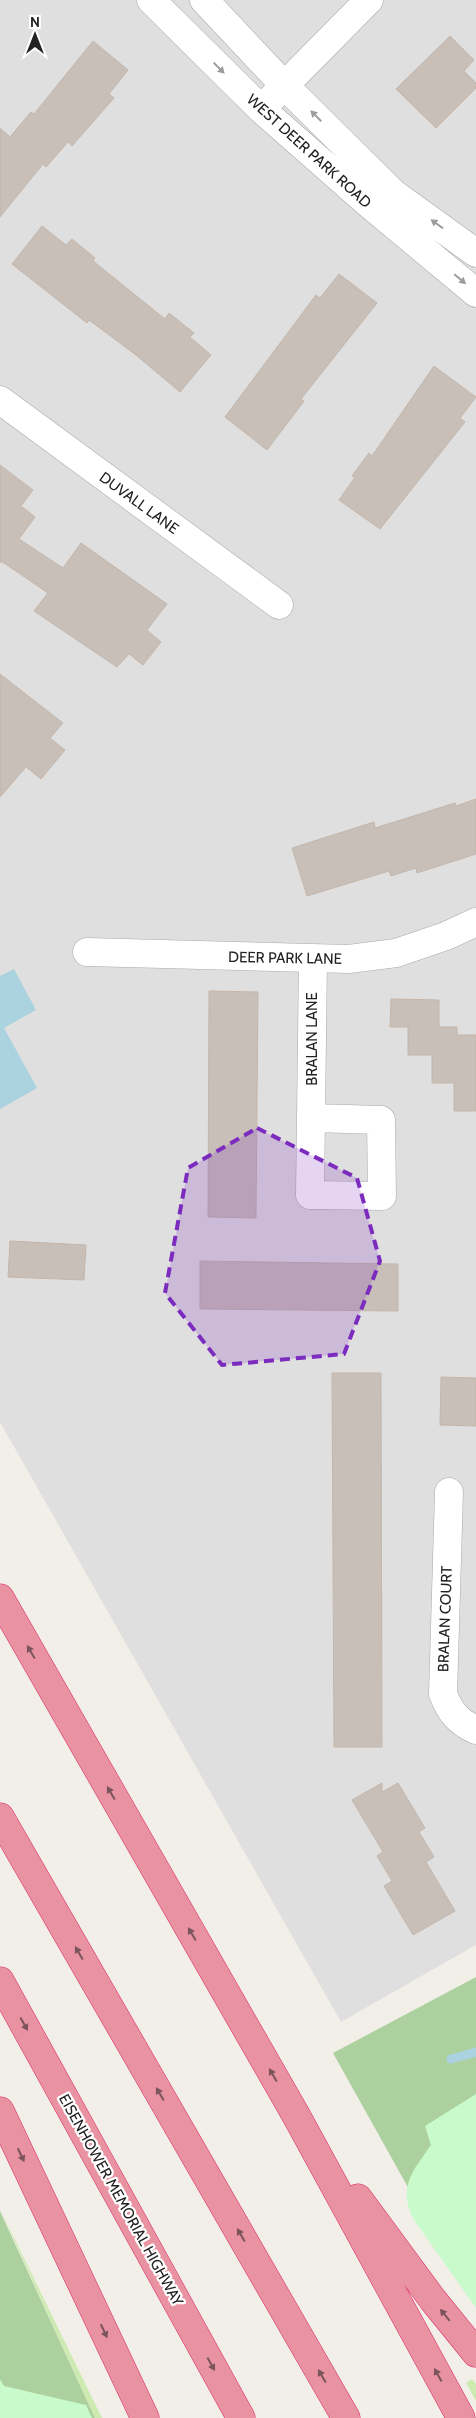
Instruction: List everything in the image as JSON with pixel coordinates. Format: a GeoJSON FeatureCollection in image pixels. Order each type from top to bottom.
{"type":"FeatureCollection","features":[{"type":"Feature","properties":{"kind":"highway"},"geometry":{"type":"LineString","coordinates":[[0,1598],[297,2117],[461,2418]]}},
{"type":"Feature","properties":{"kind":"highway"},"geometry":{"type":"LineString","coordinates":[[0,1817],[346,2418]]}},
{"type":"Feature","properties":{"kind":"highway","name":"EISENHOWER MEMORIAL HIGHWAY"},"geometry":{"type":"LineString","coordinates":[[0,1981],[241,2418]]}},
{"type":"Feature","properties":{"kind":"highway"},"geometry":{"type":"LineString","coordinates":[[0,2111],[145,2418]]}},
{"type":"Feature","properties":{"kind":"highway"},"geometry":{"type":"LineString","coordinates":[[297,2117],[433,2300],[476,2353]]}},
{"type":"Feature","properties":{"kind":"street","name":"WEST DEER PARK ROAD"},"geometry":{"type":"LineString","coordinates":[[151,0],[260,109],[369,204],[476,293]]}},
{"type":"Feature","properties":{"kind":"street","name":"WEST DEER PARK ROAD"},"geometry":{"type":"LineString","coordinates":[[204,0],[284,85],[393,193],[476,253]]}},
{"type":"Feature","properties":{"kind":"street"},"geometry":{"type":"LineString","coordinates":[[260,109],[369,0]]}},
{"type":"Feature","properties":{"kind":"street","name":"DUVALL LANE"},"geometry":{"type":"LineString","coordinates":[[0,400],[278,605]]}},
{"type":"Feature","properties":{"kind":"street","name":"DEER PARK LANE"},"geometry":{"type":"LineString","coordinates":[[87,952],[349,959],[396,953],[446,936],[476,922]]}},
{"type":"Feature","properties":{"kind":"street","name":"BRALAN LANE"},"geometry":{"type":"LineString","coordinates":[[312,1118],[313,959]]}},
{"type":"Feature","properties":{"kind":"street","name":"BRALAN COURT"},"geometry":{"type":"LineString","coordinates":[[449,1492],[443,1694],[450,1712],[463,1724],[476,1730]]}},
{"type":"Feature","properties":{"kind":"highlighted area"},"geometry":{"type":"Polygon","coordinates":[[[257,1128],[357,1178],[380,1261],[344,1354],[222,1365],[165,1293],[188,1168],[257,1128]]]}},
{"type":"Feature","properties":{"kind":"shaded area"},"geometry":{"type":"Polygon","coordinates":[[[0,0],[476,0],[476,1945],[341,2022],[0,1422],[0,0]]]}},
{"type":"Feature","properties":{"kind":"green space"},"geometry":{"type":"Polygon","coordinates":[[[476,1977],[476,2294],[429,2225],[333,2053],[476,1977]]]}},
{"type":"Feature","properties":{"kind":"green space"},"geometry":{"type":"Polygon","coordinates":[[[476,2094],[476,2308],[414,2220],[409,2208],[407,2189],[413,2171],[431,2145],[425,2126],[476,2094]]]}},
{"type":"Feature","properties":{"kind":"green space"},"geometry":{"type":"Polygon","coordinates":[[[0,2209],[102,2418],[95,2418],[0,2209]]]}},
{"type":"Feature","properties":{"kind":"green space"},"geometry":{"type":"Polygon","coordinates":[[[0,2211],[95,2418],[0,2418],[0,2211]]]}},
{"type":"Feature","properties":{"kind":"green space"},"geometry":{"type":"Polygon","coordinates":[[[0,2379],[4,2386],[86,2405],[92,2418],[0,2418],[0,2379]]]}},
{"type":"Feature","properties":{"kind":"green space"},"geometry":{"type":"Polygon","coordinates":[[[472,2379],[476,2384],[476,2401],[466,2383],[472,2379]]]}},
{"type":"Feature","properties":{"kind":"water"},"geometry":{"type":"Polygon","coordinates":[[[14,969],[36,1010],[4,1028],[37,1088],[0,1109],[0,976],[14,969]]]}},
{"type":"Feature","properties":{"kind":"building"},"geometry":{"type":"Polygon","coordinates":[[[450,36],[474,60],[464,71],[476,83],[476,88],[436,128],[396,89],[450,36]]]}},
{"type":"Feature","properties":{"kind":"building"},"geometry":{"type":"Polygon","coordinates":[[[93,41],[128,70],[109,94],[114,98],[72,146],[68,142],[46,167],[43,164],[0,217],[0,128],[10,137],[31,112],[34,114],[93,41]]]}},
{"type":"Feature","properties":{"kind":"building"},"geometry":{"type":"Polygon","coordinates":[[[42,226],[66,245],[72,239],[95,258],[93,261],[165,319],[169,313],[194,333],[190,337],[211,355],[180,392],[136,355],[89,320],[87,323],[12,264],[42,226]]]}},
{"type":"Feature","properties":{"kind":"building"},"geometry":{"type":"Polygon","coordinates":[[[339,274],[377,303],[301,399],[304,401],[267,450],[225,417],[316,295],[320,298],[339,274]]]}},
{"type":"Feature","properties":{"kind":"building"},"geometry":{"type":"Polygon","coordinates":[[[434,366],[476,397],[460,418],[465,422],[380,529],[339,500],[355,477],[352,476],[369,453],[372,456],[434,366]]]}},
{"type":"Feature","properties":{"kind":"building"},"geometry":{"type":"Polygon","coordinates":[[[0,465],[33,490],[21,506],[35,517],[19,539],[63,568],[81,543],[167,604],[147,630],[161,642],[143,665],[129,654],[117,667],[34,611],[48,593],[1,561],[0,563],[0,465]]]}},
{"type":"Feature","properties":{"kind":"building"},"geometry":{"type":"Polygon","coordinates":[[[0,674],[63,723],[50,738],[65,750],[41,779],[26,767],[0,797],[0,674]]]}},
{"type":"Feature","properties":{"kind":"building"},"geometry":{"type":"Polygon","coordinates":[[[476,799],[476,854],[417,873],[416,868],[391,876],[389,871],[307,896],[292,848],[374,822],[375,828],[455,803],[456,806],[476,799]]]}},
{"type":"Feature","properties":{"kind":"building"},"geometry":{"type":"Polygon","coordinates":[[[209,991],[258,992],[256,1218],[208,1217],[209,991]]]}},
{"type":"Feature","properties":{"kind":"building"},"geometry":{"type":"Polygon","coordinates":[[[391,999],[439,1000],[439,1027],[457,1027],[457,1035],[476,1035],[476,1111],[454,1111],[454,1083],[432,1083],[432,1055],[408,1055],[408,1027],[390,1027],[391,999]]]}},
{"type":"Feature","properties":{"kind":"building"},"geometry":{"type":"Polygon","coordinates":[[[10,1241],[86,1245],[84,1280],[8,1277],[10,1241]]]}},
{"type":"Feature","properties":{"kind":"building"},"geometry":{"type":"Polygon","coordinates":[[[200,1261],[398,1264],[398,1311],[200,1309],[200,1261]]]}},
{"type":"Feature","properties":{"kind":"building"},"geometry":{"type":"Polygon","coordinates":[[[332,1373],[381,1373],[382,1747],[334,1747],[332,1373]]]}},
{"type":"Feature","properties":{"kind":"building"},"geometry":{"type":"Polygon","coordinates":[[[441,1377],[476,1378],[476,1426],[440,1425],[441,1377]]]}},
{"type":"Feature","properties":{"kind":"building"},"geometry":{"type":"Polygon","coordinates":[[[382,1783],[382,1792],[398,1783],[425,1828],[419,1832],[434,1857],[426,1862],[455,1911],[413,1935],[384,1886],[392,1881],[377,1856],[383,1852],[352,1800],[382,1783]]]}},
{"type":"Feature","properties":{"kind":"waterway"},"geometry":{"type":"LineString","coordinates":[[451,2059],[476,2052]]}}]}
